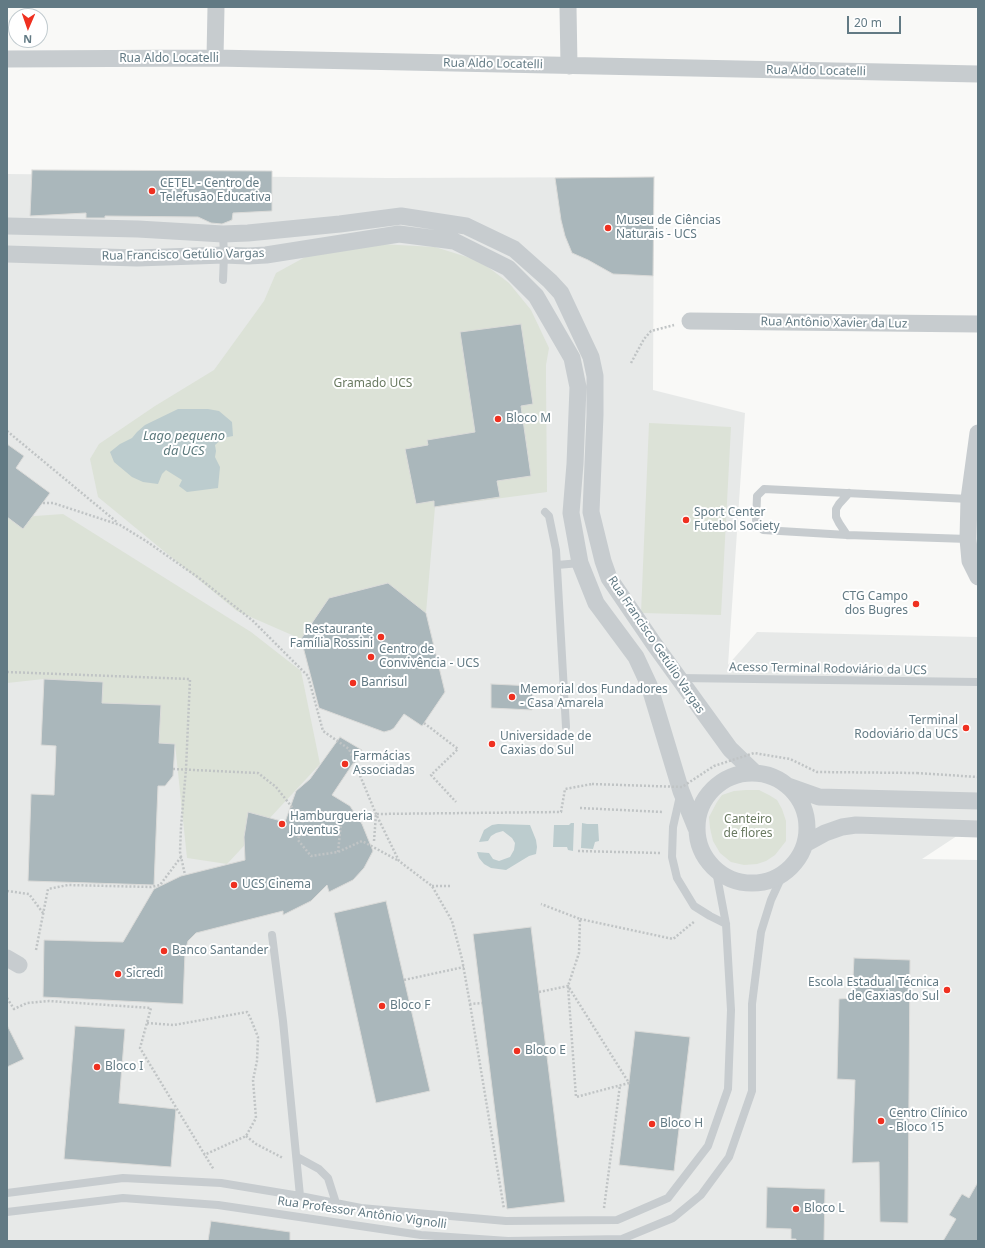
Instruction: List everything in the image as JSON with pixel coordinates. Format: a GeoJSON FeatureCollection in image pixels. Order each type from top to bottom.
{"type":"FeatureCollection","features":[{"type":"Feature","properties":{"kind":"street"},"geometry":{"type":"LineString","coordinates":[[215,58],[216,7]]}},
{"type":"Feature","properties":{"kind":"street"},"geometry":{"type":"LineString","coordinates":[[568,7],[569,66]]}},
{"type":"Feature","properties":{"kind":"street","name":"Rua Aldo Locatelli"},"geometry":{"type":"LineString","coordinates":[[7,59],[215,58],[978,74]]}},
{"type":"Feature","properties":{"kind":"street","name":"Rua Francisco Getúlio Vargas"},"geometry":{"type":"LineString","coordinates":[[7,226],[138,229],[223,234],[340,224],[401,216],[466,226],[514,249],[544,275],[561,293],[591,358],[595,376],[591,512],[603,561],[609,578],[678,678],[730,749],[755,773]]}},
{"type":"Feature","properties":{"kind":"street","name":"Rua Francisco Getúlio Vargas"},"geometry":{"type":"LineString","coordinates":[[7,254],[137,258],[224,255],[248,256],[266,255],[399,234],[454,241],[508,268],[536,296],[572,358],[578,387],[575,464],[571,513],[580,563],[596,603],[636,657],[650,685],[681,791],[696,828]]}},
{"type":"Feature","properties":{"kind":"street","name":"Rua Antônio Xavier da Luz"},"geometry":{"type":"LineString","coordinates":[[690,322],[978,324]]}},
{"type":"Feature","properties":{"kind":"street"},"geometry":{"type":"LineString","coordinates":[[978,433],[969,499],[968,539],[970,561],[978,577]]}},
{"type":"Feature","properties":{"kind":"street"},"geometry":{"type":"LineString","coordinates":[[580,563],[592,566],[609,578]]}},
{"type":"Feature","properties":{"kind":"street"},"geometry":{"type":"LineString","coordinates":[[788,786],[802,802],[808,823],[805,844],[796,861],[782,874],[765,882],[746,883],[730,879],[716,871],[705,859],[699,844],[696,828],[698,812],[710,791],[731,776],[755,773],[773,776],[788,786],[819,797],[978,801]]}},
{"type":"Feature","properties":{"kind":"street"},"geometry":{"type":"LineString","coordinates":[[805,844],[825,833],[849,826],[978,829]]}},
{"type":"Feature","properties":{"kind":"lane"},"geometry":{"type":"LineString","coordinates":[[223,234],[223,280]]}},
{"type":"Feature","properties":{"kind":"lane"},"geometry":{"type":"LineString","coordinates":[[968,539],[847,535],[763,530],[756,523],[757,496],[764,489],[969,499]]}},
{"type":"Feature","properties":{"kind":"lane"},"geometry":{"type":"LineString","coordinates":[[847,535],[836,517],[836,509],[849,493]]}},
{"type":"Feature","properties":{"kind":"lane"},"geometry":{"type":"LineString","coordinates":[[545,512],[549,516],[556,550],[566,727]]}},
{"type":"Feature","properties":{"kind":"lane"},"geometry":{"type":"LineString","coordinates":[[557,565],[580,563]]}},
{"type":"Feature","properties":{"kind":"lane","name":"Acesso Terminal Rodoviário da UCS"},"geometry":{"type":"LineString","coordinates":[[678,678],[978,682]]}},
{"type":"Feature","properties":{"kind":"lane"},"geometry":{"type":"LineString","coordinates":[[681,791],[673,827],[672,853],[677,878],[694,906],[726,924]]}},
{"type":"Feature","properties":{"kind":"lane","name":"Rua Professor Antônio Vignolli"},"geometry":{"type":"LineString","coordinates":[[7,1193],[123,1178],[221,1183],[361,1208],[506,1221],[617,1220],[668,1198],[708,1146],[728,1089],[731,1010],[726,924],[716,871]]}},
{"type":"Feature","properties":{"kind":"lane","name":"Rua Professor Antônio Vignolli"},"geometry":{"type":"LineString","coordinates":[[7,1212],[123,1198],[218,1205],[421,1235],[508,1241],[622,1239],[673,1218],[701,1195],[729,1157],[752,1091],[752,1004],[761,932],[771,900],[782,874]]}},
{"type":"Feature","properties":{"kind":"lane"},"geometry":{"type":"LineString","coordinates":[[272,935],[283,1021],[300,1196]]}},
{"type":"Feature","properties":{"kind":"lane"},"geometry":{"type":"LineString","coordinates":[[297,1157],[319,1169],[328,1178],[336,1203]]}},
{"type":"Feature","properties":{"kind":"path"},"geometry":{"type":"LineString","coordinates":[[631,363],[644,339],[651,331],[690,322]]}},
{"type":"Feature","properties":{"kind":"path"},"geometry":{"type":"LineString","coordinates":[[7,431],[120,525],[199,578],[253,622],[308,676],[323,731],[349,749],[376,814],[399,861]]}},
{"type":"Feature","properties":{"kind":"path"},"geometry":{"type":"LineString","coordinates":[[43,502],[120,525]]}},
{"type":"Feature","properties":{"kind":"path"},"geometry":{"type":"LineString","coordinates":[[7,672],[190,679],[186,769],[181,827],[181,856],[185,875]]}},
{"type":"Feature","properties":{"kind":"path"},"geometry":{"type":"LineString","coordinates":[[424,723],[458,749],[431,775],[456,802]]}},
{"type":"Feature","properties":{"kind":"path"},"geometry":{"type":"LineString","coordinates":[[376,814],[561,812],[565,788],[592,784],[682,787],[714,766],[754,753],[790,759],[817,772],[978,777]]}},
{"type":"Feature","properties":{"kind":"path"},"geometry":{"type":"LineString","coordinates":[[173,769],[258,773],[276,787],[303,821]]}},
{"type":"Feature","properties":{"kind":"path"},"geometry":{"type":"LineString","coordinates":[[580,808],[676,813]]}},
{"type":"Feature","properties":{"kind":"path"},"geometry":{"type":"LineString","coordinates":[[338,852],[341,823],[322,812],[303,821],[298,840],[311,856],[338,852],[362,841],[399,861],[432,886],[452,921],[464,967],[506,1221]]}},
{"type":"Feature","properties":{"kind":"path"},"geometry":{"type":"LineString","coordinates":[[374,841],[376,814]]}},
{"type":"Feature","properties":{"kind":"path"},"geometry":{"type":"LineString","coordinates":[[578,851],[672,853]]}},
{"type":"Feature","properties":{"kind":"path"},"geometry":{"type":"LineString","coordinates":[[36,950],[48,890],[68,885],[151,887],[160,885],[181,856]]}},
{"type":"Feature","properties":{"kind":"path"},"geometry":{"type":"LineString","coordinates":[[432,886],[450,886]]}},
{"type":"Feature","properties":{"kind":"path"},"geometry":{"type":"LineString","coordinates":[[7,891],[29,894],[43,913]]}},
{"type":"Feature","properties":{"kind":"path"},"geometry":{"type":"LineString","coordinates":[[541,904],[580,919],[673,939],[705,913]]}},
{"type":"Feature","properties":{"kind":"path"},"geometry":{"type":"LineString","coordinates":[[568,986],[628,1083],[576,1097],[568,986],[579,952],[580,919]]}},
{"type":"Feature","properties":{"kind":"path"},"geometry":{"type":"LineString","coordinates":[[404,980],[464,967]]}},
{"type":"Feature","properties":{"kind":"path"},"geometry":{"type":"LineString","coordinates":[[540,992],[568,986]]}},
{"type":"Feature","properties":{"kind":"path"},"geometry":{"type":"LineString","coordinates":[[7,998],[14,1009],[27,1003],[49,1001],[151,1008],[140,1048],[221,1183]]}},
{"type":"Feature","properties":{"kind":"path"},"geometry":{"type":"LineString","coordinates":[[470,1004],[482,1004]]}},
{"type":"Feature","properties":{"kind":"path"},"geometry":{"type":"LineString","coordinates":[[147,1023],[174,1025],[247,1012],[250,1017],[258,1037],[257,1061],[253,1080],[256,1118],[246,1136],[204,1155]]}},
{"type":"Feature","properties":{"kind":"path"},"geometry":{"type":"LineString","coordinates":[[603,1220],[620,1086]]}},
{"type":"Feature","properties":{"kind":"shaded area","name":"Universidade de Caxias do Sul"},"geometry":{"type":"Polygon","coordinates":[[[7,174],[388,178],[654,177],[653,390],[745,413],[728,665],[757,632],[978,637],[978,822],[922,859],[978,860],[978,1241],[7,1241],[7,174]]]}},
{"type":"Feature","properties":{"kind":"green space","name":"Gramado UCS"},"geometry":{"type":"Polygon","coordinates":[[[380,244],[435,247],[480,261],[509,283],[531,310],[549,348],[546,365],[547,492],[435,507],[426,613],[387,583],[329,598],[301,639],[237,611],[98,497],[90,459],[99,444],[155,406],[214,370],[264,301],[276,273],[307,256],[380,244]]]}},
{"type":"Feature","properties":{"kind":"green space","name":"Sport Center Futebol Society"},"geometry":{"type":"Polygon","coordinates":[[[649,423],[731,427],[721,615],[641,613],[649,423]]]}},
{"type":"Feature","properties":{"kind":"green space"},"geometry":{"type":"Polygon","coordinates":[[[63,514],[251,632],[301,671],[320,764],[227,864],[187,858],[175,744],[159,743],[160,705],[102,703],[103,682],[44,679],[7,683],[7,518],[63,514]]]}},
{"type":"Feature","properties":{"kind":"green space","name":"Canteiro de flores"},"geometry":{"type":"Polygon","coordinates":[[[759,790],[777,800],[786,821],[786,841],[775,855],[766,861],[757,864],[744,865],[731,862],[720,853],[713,841],[709,817],[722,795],[734,791],[759,790]]]}},
{"type":"Feature","properties":{"kind":"water","name":"Lago pequeno da UCS"},"geometry":{"type":"Polygon","coordinates":[[[178,409],[208,409],[219,411],[232,422],[233,436],[223,438],[215,445],[215,457],[220,467],[218,488],[187,492],[179,486],[182,480],[166,470],[162,474],[158,484],[143,482],[132,477],[114,462],[110,452],[120,444],[132,438],[145,425],[178,409]]]}},
{"type":"Feature","properties":{"kind":"water"},"geometry":{"type":"Polygon","coordinates":[[[574,823],[573,851],[568,850],[567,847],[553,847],[554,825],[569,825],[574,823]]]}},
{"type":"Feature","properties":{"kind":"water"},"geometry":{"type":"Polygon","coordinates":[[[582,823],[598,824],[599,841],[595,842],[593,849],[581,848],[582,823]]]}},
{"type":"Feature","properties":{"kind":"water"},"geometry":{"type":"Polygon","coordinates":[[[492,825],[530,825],[536,840],[536,854],[529,856],[506,870],[491,868],[484,864],[479,858],[477,852],[489,853],[493,859],[499,861],[510,857],[514,850],[515,843],[512,838],[503,831],[491,836],[488,841],[479,842],[484,830],[492,825]]]}},
{"type":"Feature","properties":{"kind":"building","name":"CETEL - Centro de Telefusão Educativa"},"geometry":{"type":"Polygon","coordinates":[[[32,170],[272,171],[272,211],[233,213],[232,220],[222,224],[211,223],[198,217],[105,216],[105,218],[86,218],[86,213],[30,216],[32,170]]]}},
{"type":"Feature","properties":{"kind":"building","name":"Museu de Ciências Naturais - UCS"},"geometry":{"type":"Polygon","coordinates":[[[654,177],[653,276],[613,274],[572,253],[565,236],[561,220],[555,178],[654,177]]]}},
{"type":"Feature","properties":{"kind":"building","name":"Bloco M"},"geometry":{"type":"Polygon","coordinates":[[[521,324],[533,404],[521,406],[531,476],[497,481],[500,497],[434,507],[434,501],[416,504],[405,449],[428,445],[427,440],[475,432],[460,332],[521,324]]]}},
{"type":"Feature","properties":{"kind":"building"},"geometry":{"type":"Polygon","coordinates":[[[7,444],[24,456],[16,468],[50,493],[23,529],[7,517],[7,444]]]}},
{"type":"Feature","properties":{"kind":"building","name":"Centro de Convivência - UCS"},"geometry":{"type":"Polygon","coordinates":[[[388,583],[426,613],[445,692],[422,726],[404,714],[394,728],[384,732],[319,708],[301,639],[329,598],[388,583]]]}},
{"type":"Feature","properties":{"kind":"building"},"geometry":{"type":"Polygon","coordinates":[[[44,679],[103,682],[102,703],[161,705],[159,743],[175,744],[173,776],[165,786],[158,786],[154,885],[28,881],[31,794],[54,795],[56,746],[41,745],[44,679]]]}},
{"type":"Feature","properties":{"kind":"building","name":"Memorial dos Fundadores - Casa Amarela"},"geometry":{"type":"Polygon","coordinates":[[[491,684],[533,686],[532,710],[491,708],[491,684]]]}},
{"type":"Feature","properties":{"kind":"building"},"geometry":{"type":"Polygon","coordinates":[[[340,737],[362,750],[332,795],[350,806],[362,824],[373,851],[364,868],[353,880],[329,892],[327,885],[311,901],[283,915],[283,911],[196,933],[188,941],[185,952],[183,1004],[43,997],[44,940],[123,942],[154,889],[181,876],[245,860],[244,837],[248,812],[285,822],[296,791],[310,779],[340,737]]]}},
{"type":"Feature","properties":{"kind":"building","name":"Bloco F"},"geometry":{"type":"Polygon","coordinates":[[[386,901],[430,1091],[376,1103],[334,913],[386,901]]]}},
{"type":"Feature","properties":{"kind":"building","name":"Bloco E"},"geometry":{"type":"Polygon","coordinates":[[[531,927],[565,1202],[507,1209],[473,934],[531,927]]]}},
{"type":"Feature","properties":{"kind":"building","name":"Centro Clínico - Bloco 15"},"geometry":{"type":"Polygon","coordinates":[[[854,958],[910,960],[908,1223],[880,1222],[879,1162],[852,1163],[855,1080],[837,1079],[839,999],[852,998],[854,958]]]}},
{"type":"Feature","properties":{"kind":"building"},"geometry":{"type":"Polygon","coordinates":[[[7,1025],[24,1059],[7,1067],[7,1025]]]}},
{"type":"Feature","properties":{"kind":"building","name":"Bloco I"},"geometry":{"type":"Polygon","coordinates":[[[75,1026],[125,1029],[119,1103],[176,1109],[171,1167],[64,1159],[75,1026]]]}},
{"type":"Feature","properties":{"kind":"building","name":"Bloco H"},"geometry":{"type":"Polygon","coordinates":[[[635,1031],[690,1037],[674,1171],[619,1165],[635,1031]]]}},
{"type":"Feature","properties":{"kind":"building"},"geometry":{"type":"Polygon","coordinates":[[[978,1182],[978,1241],[943,1241],[956,1219],[949,1215],[962,1194],[969,1198],[978,1182]]]}},
{"type":"Feature","properties":{"kind":"building","name":"Bloco L"},"geometry":{"type":"Polygon","coordinates":[[[767,1187],[825,1189],[824,1241],[796,1241],[796,1239],[791,1239],[791,1229],[766,1228],[767,1187]]]}},
{"type":"Feature","properties":{"kind":"building"},"geometry":{"type":"Polygon","coordinates":[[[211,1221],[290,1232],[290,1241],[208,1241],[211,1221]]]}},
{"type":"Feature","properties":{"kind":"place","name":"CETEL - Centro de Telefusão Educativa"},"geometry":{"type":"Point","coordinates":[152,191]}},
{"type":"Feature","properties":{"kind":"place","name":"Museu de Ciências Naturais - UCS"},"geometry":{"type":"Point","coordinates":[608,228]}},
{"type":"Feature","properties":{"kind":"place","name":"Bloco M"},"geometry":{"type":"Point","coordinates":[498,419]}},
{"type":"Feature","properties":{"kind":"place","name":"Sport Center Futebol Society"},"geometry":{"type":"Point","coordinates":[686,520]}},
{"type":"Feature","properties":{"kind":"place","name":"CTG Campo dos Bugres"},"geometry":{"type":"Point","coordinates":[916,604]}},
{"type":"Feature","properties":{"kind":"place","name":"Restaurante Família Rossini"},"geometry":{"type":"Point","coordinates":[381,637]}},
{"type":"Feature","properties":{"kind":"place","name":"Centro de Convivência - UCS"},"geometry":{"type":"Point","coordinates":[371,657]}},
{"type":"Feature","properties":{"kind":"place","name":"Banrisul"},"geometry":{"type":"Point","coordinates":[353,683]}},
{"type":"Feature","properties":{"kind":"place","name":"Memorial dos Fundadores - Casa Amarela"},"geometry":{"type":"Point","coordinates":[512,697]}},
{"type":"Feature","properties":{"kind":"place","name":"Terminal Rodoviário da UCS"},"geometry":{"type":"Point","coordinates":[966,728]}},
{"type":"Feature","properties":{"kind":"place","name":"Universidade de Caxias do Sul"},"geometry":{"type":"Point","coordinates":[492,744]}},
{"type":"Feature","properties":{"kind":"place","name":"Farmácias Associadas"},"geometry":{"type":"Point","coordinates":[345,764]}},
{"type":"Feature","properties":{"kind":"place","name":"Hamburgueria Juventus"},"geometry":{"type":"Point","coordinates":[282,824]}},
{"type":"Feature","properties":{"kind":"place","name":"UCS Cinema"},"geometry":{"type":"Point","coordinates":[234,885]}},
{"type":"Feature","properties":{"kind":"place","name":"Banco Santander"},"geometry":{"type":"Point","coordinates":[164,951]}},
{"type":"Feature","properties":{"kind":"place","name":"Sicredi"},"geometry":{"type":"Point","coordinates":[118,974]}},
{"type":"Feature","properties":{"kind":"place","name":"Escola Estadual Técnica de Caxias do Sul"},"geometry":{"type":"Point","coordinates":[947,990]}},
{"type":"Feature","properties":{"kind":"place","name":"Bloco F"},"geometry":{"type":"Point","coordinates":[382,1006]}},
{"type":"Feature","properties":{"kind":"place","name":"Bloco E"},"geometry":{"type":"Point","coordinates":[517,1051]}},
{"type":"Feature","properties":{"kind":"place","name":"Bloco I"},"geometry":{"type":"Point","coordinates":[97,1067]}},
{"type":"Feature","properties":{"kind":"place","name":"Centro Clínico - Bloco 15"},"geometry":{"type":"Point","coordinates":[881,1121]}},
{"type":"Feature","properties":{"kind":"place","name":"Bloco H"},"geometry":{"type":"Point","coordinates":[652,1124]}},
{"type":"Feature","properties":{"kind":"place","name":"Bloco L"},"geometry":{"type":"Point","coordinates":[796,1209]}}]}
